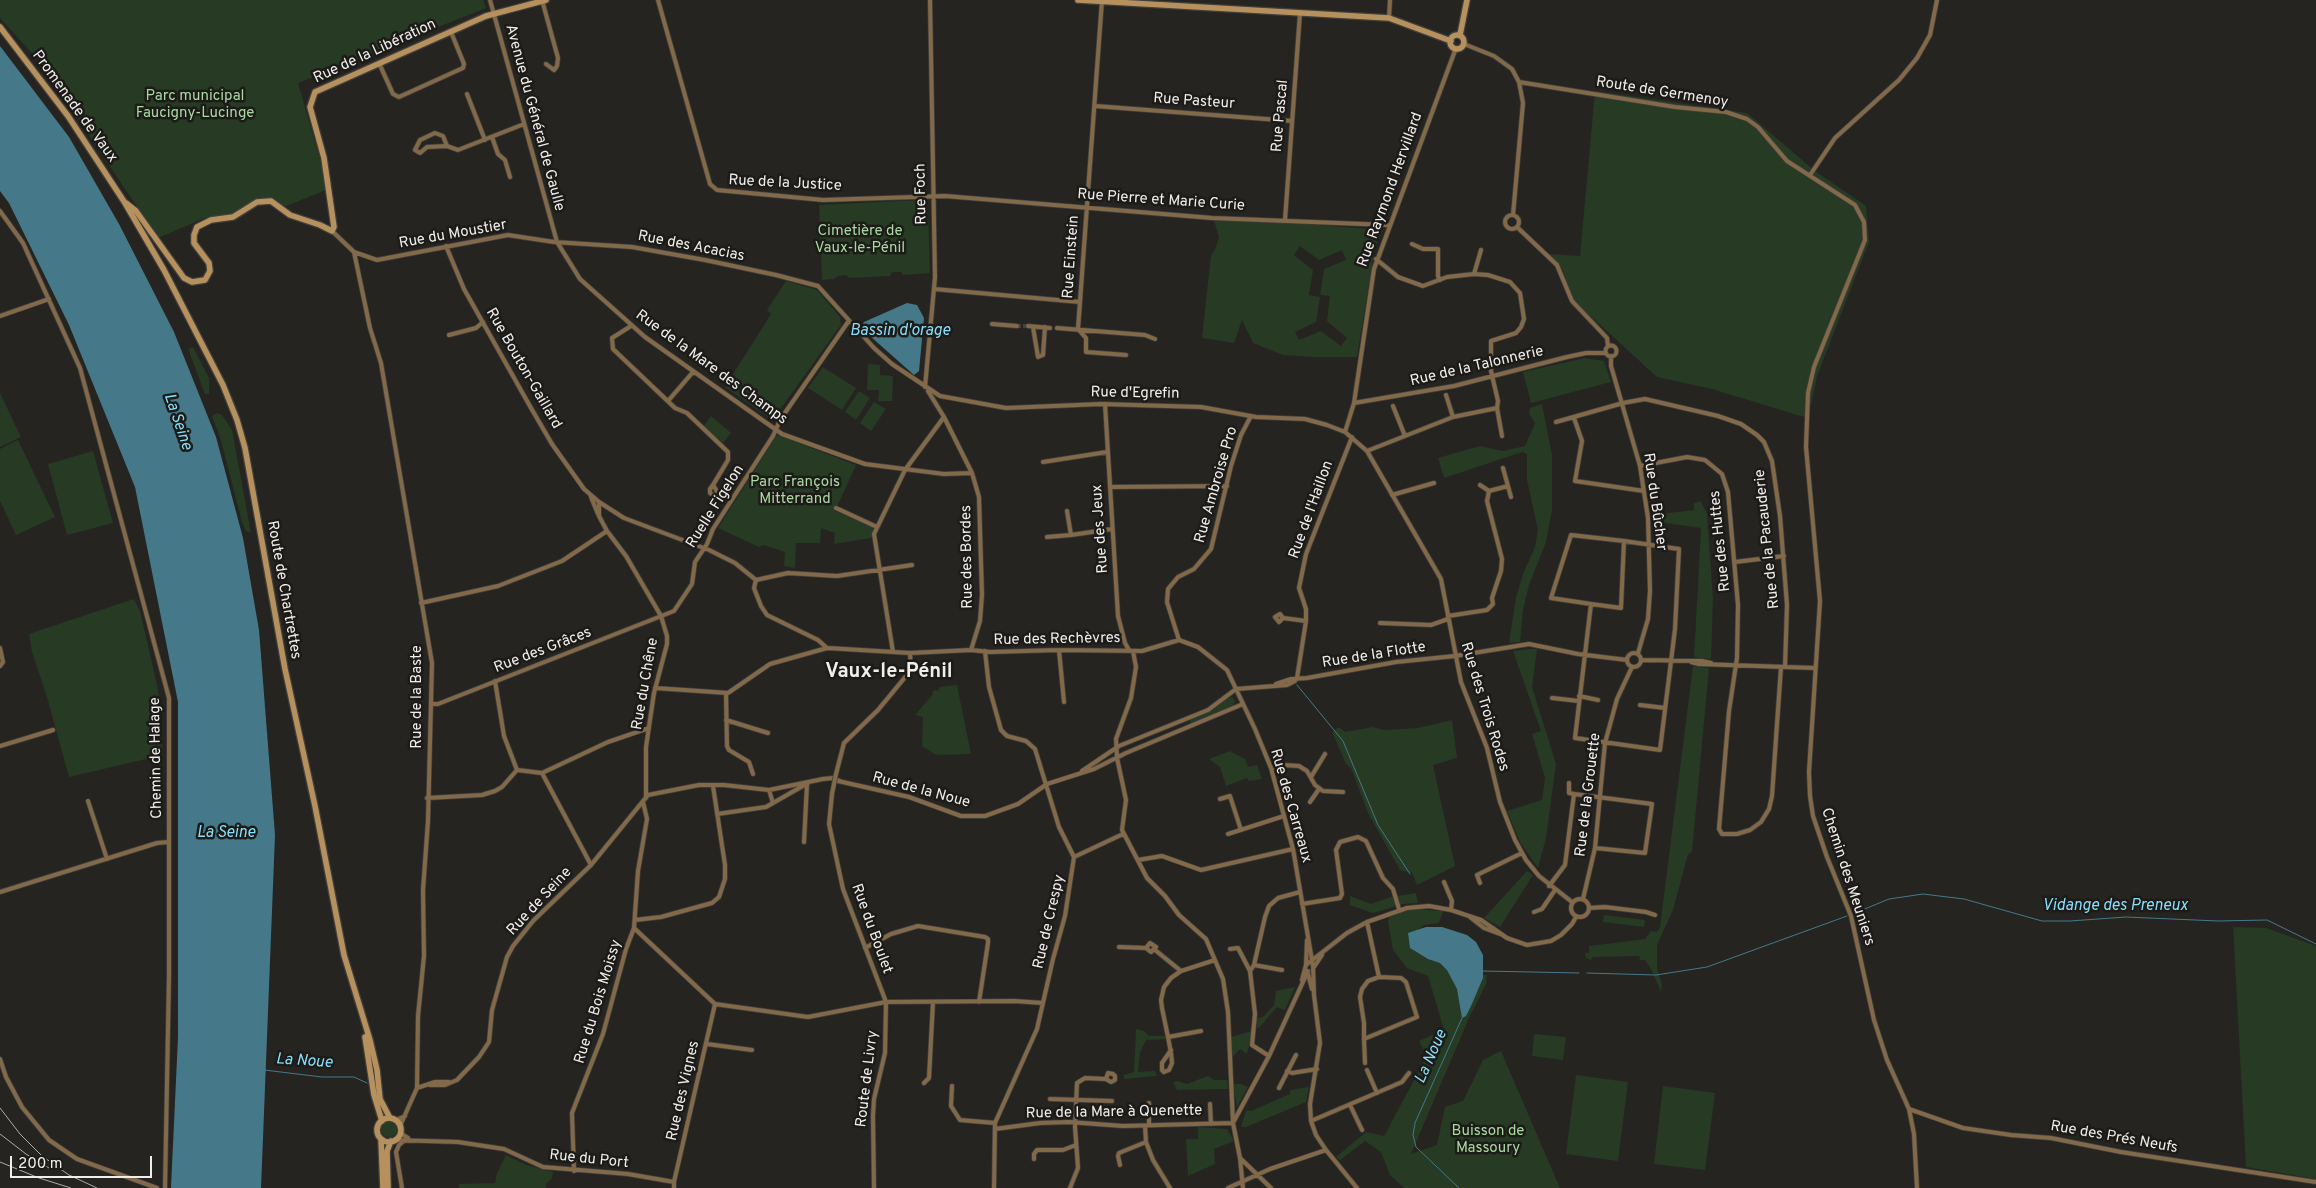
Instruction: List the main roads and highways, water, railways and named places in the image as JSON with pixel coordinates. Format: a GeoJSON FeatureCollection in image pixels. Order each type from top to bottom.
{"type":"FeatureCollection","features":[{"type":"Feature","properties":{"kind":"main road","name":"Rue de la Libération"},"geometry":{"type":"LineString","coordinates":[[126,202],[136,211],[184,278],[195,283],[205,280],[210,271],[209,263],[194,243],[197,227],[206,222],[233,217],[257,202],[270,201],[290,214],[320,224],[332,231],[334,227],[327,179],[311,110],[312,97],[319,89],[494,13],[543,0]]}},
{"type":"Feature","properties":{"kind":"main road"},"geometry":{"type":"LineString","coordinates":[[1078,0],[1389,18],[1450,41],[1452,46],[1456,48],[1464,44],[1463,38],[1460,35],[1467,0]]}},
{"type":"Feature","properties":{"kind":"main road","name":"Promenade de Vaux"},"geometry":{"type":"LineString","coordinates":[[0,27],[68,116],[126,202]]}},
{"type":"Feature","properties":{"kind":"main road"},"geometry":{"type":"LineString","coordinates":[[1450,41],[1454,36],[1460,35]]}},
{"type":"Feature","properties":{"kind":"main road","name":"Route de Chartrettes"},"geometry":{"type":"LineString","coordinates":[[126,202],[176,292],[222,385],[240,428],[300,746],[315,806],[344,955],[372,1048],[380,1099],[393,1119]]}},
{"type":"Feature","properties":{"kind":"main road","name":"Route de Chartrettes"},"geometry":{"type":"LineString","coordinates":[[358,1003],[373,1074],[374,1095],[382,1121]]}},
{"type":"Feature","properties":{"kind":"main road"},"geometry":{"type":"LineString","coordinates":[[383,1188],[381,1139],[377,1130],[382,1121],[393,1119],[400,1130],[387,1151],[388,1188]]}},
{"type":"Feature","properties":{"kind":"main road"},"geometry":{"type":"LineString","coordinates":[[381,1139],[393,1141]]}},
{"type":"Feature","properties":{"kind":"water","name":"La Seine"},"geometry":{"type":"Polygon","coordinates":[[[0,46],[69,137],[119,224],[174,332],[216,437],[243,538],[259,630],[275,835],[261,1188],[171,1188],[178,1037],[178,702],[135,487],[69,325],[9,203],[0,191],[0,46]]]}},
{"type":"Feature","properties":{"kind":"water","name":"Bassin d'orage"},"geometry":{"type":"Polygon","coordinates":[[[907,303],[917,305],[924,318],[919,371],[914,375],[861,328],[864,322],[907,303]]]}},
{"type":"Feature","properties":{"kind":"water"},"geometry":{"type":"Polygon","coordinates":[[[1426,927],[1442,927],[1467,935],[1476,942],[1483,955],[1483,978],[1466,1016],[1462,1018],[1457,989],[1447,970],[1440,963],[1428,959],[1410,948],[1408,933],[1426,927]]]}},
{"type":"Feature","properties":{"kind":"waterway","name":"La Noue"},"geometry":{"type":"LineString","coordinates":[[1297,685],[1343,741],[1378,825],[1410,874]]}},
{"type":"Feature","properties":{"kind":"waterway","name":"Vidange des Preneux"},"geometry":{"type":"LineString","coordinates":[[1855,913],[1889,899],[1923,894],[1964,899],[2042,921],[2126,917],[2218,921],[2267,920],[2316,944]]}},
{"type":"Feature","properties":{"kind":"waterway","name":"Vidange des Preneux"},"geometry":{"type":"LineString","coordinates":[[1587,973],[1656,975],[1707,967],[1847,916]]}},
{"type":"Feature","properties":{"kind":"waterway","name":"Vidange des Preneux"},"geometry":{"type":"LineString","coordinates":[[1482,971],[1579,973]]}},
{"type":"Feature","properties":{"kind":"waterway","name":"La Noue"},"geometry":{"type":"LineString","coordinates":[[1459,1188],[1416,1147],[1413,1135],[1415,1123],[1462,1018]]}},
{"type":"Feature","properties":{"kind":"waterway","name":"La Noue"},"geometry":{"type":"LineString","coordinates":[[264,1070],[322,1077],[354,1077],[367,1083]]}},
{"type":"Feature","properties":{"kind":"tunnel"},"geometry":{"type":"LineString","coordinates":[[1017,326],[1028,326]]}},
{"type":"Feature","properties":{"kind":"railway"},"geometry":{"type":"LineString","coordinates":[[0,1108],[20,1134],[42,1156],[69,1175],[97,1188]]}},
{"type":"Feature","properties":{"kind":"railway"},"geometry":{"type":"LineString","coordinates":[[0,1134],[26,1154],[49,1168]]}},
{"type":"Feature","properties":{"kind":"railway"},"geometry":{"type":"LineString","coordinates":[[0,1162],[39,1178],[71,1188]]}},
{"type":"Feature","properties":{"kind":"district","name":"Vaux-le-Pénil"},"geometry":{"type":"Point","coordinates":[889,673]}},
{"type":"Feature","properties":{"kind":"park label","name":"Parc municipal Faucigny-Lucinge"},"geometry":{"type":"Point","coordinates":[195,106]}},
{"type":"Feature","properties":{"kind":"park label","name":"Cimetière de Vaux-le-Pénil"},"geometry":{"type":"Point","coordinates":[860,240]}},
{"type":"Feature","properties":{"kind":"park label","name":"Parc François Mitterrand"},"geometry":{"type":"Point","coordinates":[795,492]}},
{"type":"Feature","properties":{"kind":"park label","name":"Buisson de Massoury"},"geometry":{"type":"Point","coordinates":[1488,1140]}}]}
